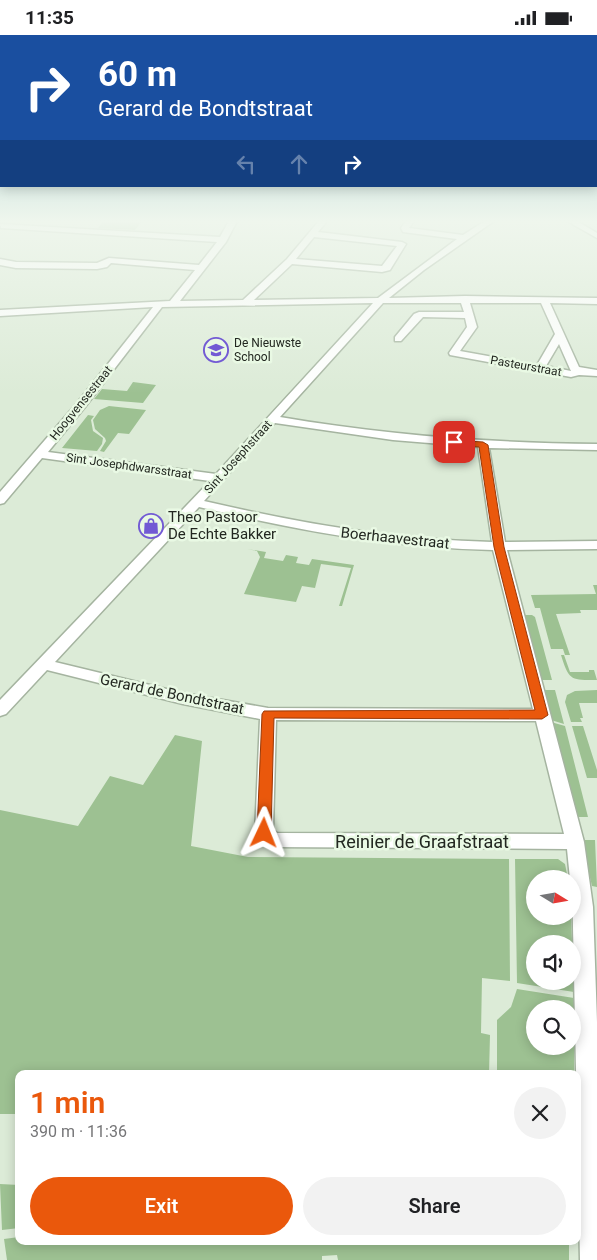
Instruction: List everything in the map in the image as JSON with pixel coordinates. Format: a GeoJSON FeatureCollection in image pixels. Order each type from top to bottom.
{"type":"FeatureCollection","features":[{"type":"Feature","properties":{"kind":"street"},"geometry":{"type":"LineString","coordinates":[[173,304],[192,278]]}},
{"type":"Feature","properties":{"kind":"street"},"geometry":{"type":"LineString","coordinates":[[246,302],[272,278]]}},
{"type":"Feature","properties":{"kind":"street","name":"Sint Josephstraat"},"geometry":{"type":"LineString","coordinates":[[0,710],[196,503],[382,300],[408,278]]}},
{"type":"Feature","properties":{"kind":"street"},"geometry":{"type":"LineString","coordinates":[[398,339],[417,316],[422,314],[469,315],[466,299]]}},
{"type":"Feature","properties":{"kind":"street"},"geometry":{"type":"LineString","coordinates":[[0,313],[52,308],[246,302],[466,299],[597,301]]}},
{"type":"Feature","properties":{"kind":"street"},"geometry":{"type":"LineString","coordinates":[[544,300],[575,369],[579,372]]}},
{"type":"Feature","properties":{"kind":"street","name":"Hoogvensestraat"},"geometry":{"type":"LineString","coordinates":[[0,500],[82,405],[160,304]]}},
{"type":"Feature","properties":{"kind":"street","name":"Pasteurstraat"},"geometry":{"type":"LineString","coordinates":[[469,315],[472,327],[454,353],[571,374],[579,372],[597,373]]}},
{"type":"Feature","properties":{"kind":"street"},"geometry":{"type":"LineString","coordinates":[[540,368],[560,333]]}},
{"type":"Feature","properties":{"kind":"street"},"geometry":{"type":"LineString","coordinates":[[272,419],[395,437],[483,445],[597,447]]}},
{"type":"Feature","properties":{"kind":"street"},"geometry":{"type":"LineString","coordinates":[[483,445],[499,547],[576,842],[583,925],[593,1260]]}},
{"type":"Feature","properties":{"kind":"street","name":"Sint Josephdwarsstraat"},"geometry":{"type":"LineString","coordinates":[[40,454],[218,478]]}},
{"type":"Feature","properties":{"kind":"street","name":"Boerhaavestraat"},"geometry":{"type":"LineString","coordinates":[[196,503],[275,522],[433,543],[499,547],[597,545]]}},
{"type":"Feature","properties":{"kind":"street","name":"Gerard de Bondtstraat"},"geometry":{"type":"LineString","coordinates":[[44,665],[146,691],[228,709],[268,714],[542,715]]}},
{"type":"Feature","properties":{"kind":"street","name":"Reinier de Graafstraat"},"geometry":{"type":"LineString","coordinates":[[268,714],[264,833],[268,838],[274,840],[576,842]]}},
{"type":"Feature","properties":{"kind":"green space"},"geometry":{"type":"Polygon","coordinates":[[[133,382],[156,385],[143,403],[94,399],[102,389],[127,391],[133,382]]]}},
{"type":"Feature","properties":{"kind":"green space"},"geometry":{"type":"Polygon","coordinates":[[[109,406],[146,410],[129,434],[118,433],[104,452],[100,451],[106,441],[105,438],[95,429],[93,420],[100,410],[109,406]]]}},
{"type":"Feature","properties":{"kind":"green space"},"geometry":{"type":"Polygon","coordinates":[[[88,415],[94,416],[91,420],[93,431],[103,438],[102,444],[97,451],[62,448],[88,415]]]}},
{"type":"Feature","properties":{"kind":"green space"},"geometry":{"type":"Polygon","coordinates":[[[247,549],[266,552],[264,558],[283,561],[286,555],[298,557],[296,563],[309,565],[312,559],[354,565],[342,606],[339,606],[351,568],[321,564],[315,588],[302,586],[296,602],[244,594],[260,557],[257,551],[247,549]]]}},
{"type":"Feature","properties":{"kind":"green space"},"geometry":{"type":"Polygon","coordinates":[[[593,585],[597,585],[597,610],[580,610],[581,613],[556,614],[570,655],[565,655],[563,649],[551,649],[540,608],[535,608],[531,595],[596,594],[593,585]]]}},
{"type":"Feature","properties":{"kind":"green space"},"geometry":{"type":"Polygon","coordinates":[[[524,615],[535,617],[552,680],[540,680],[524,615]]]}},
{"type":"Feature","properties":{"kind":"green space"},"geometry":{"type":"Polygon","coordinates":[[[561,655],[564,655],[570,672],[589,672],[589,670],[594,670],[597,680],[582,680],[572,677],[566,670],[561,655]]]}},
{"type":"Feature","properties":{"kind":"green space"},"geometry":{"type":"Polygon","coordinates":[[[543,690],[555,690],[564,724],[551,720],[543,690]]]}},
{"type":"Feature","properties":{"kind":"green space"},"geometry":{"type":"Polygon","coordinates":[[[597,690],[597,703],[579,703],[583,718],[580,718],[582,722],[571,722],[565,702],[567,695],[575,691],[597,690]]]}},
{"type":"Feature","properties":{"kind":"green space"},"geometry":{"type":"Polygon","coordinates":[[[551,722],[565,726],[588,817],[576,817],[551,722]]]}},
{"type":"Feature","properties":{"kind":"green space"},"geometry":{"type":"Polygon","coordinates":[[[572,726],[583,726],[597,770],[597,778],[587,778],[572,726]]]}},
{"type":"Feature","properties":{"kind":"green space"},"geometry":{"type":"Polygon","coordinates":[[[175,735],[202,741],[191,846],[248,857],[509,859],[510,981],[482,978],[481,1033],[490,1035],[489,1070],[15,1070],[15,1114],[0,1114],[0,810],[78,826],[110,776],[143,785],[175,735]]]}},
{"type":"Feature","properties":{"kind":"green space"},"geometry":{"type":"Polygon","coordinates":[[[581,840],[595,840],[597,887],[592,886],[581,840]]]}},
{"type":"Feature","properties":{"kind":"green space"},"geometry":{"type":"Polygon","coordinates":[[[515,859],[558,859],[565,864],[566,870],[526,870],[526,925],[571,925],[572,935],[526,935],[526,984],[517,983],[515,859]]]}},
{"type":"Feature","properties":{"kind":"green space"},"geometry":{"type":"Polygon","coordinates":[[[517,989],[574,998],[574,1000],[526,1000],[526,1055],[574,1055],[574,1070],[497,1070],[497,1020],[511,1007],[517,989]]]}},
{"type":"Feature","properties":{"kind":"green space"},"geometry":{"type":"Polygon","coordinates":[[[0,1184],[15,1185],[15,1228],[2,1230],[0,1184]]]}},
{"type":"Feature","properties":{"kind":"green space"},"geometry":{"type":"Polygon","coordinates":[[[15,1238],[15,1245],[569,1245],[569,1260],[338,1260],[337,1255],[322,1256],[322,1260],[7,1260],[4,1239],[15,1238]]]}},
{"type":"Feature","properties":{"kind":"place","name":"De Nieuwste School"},"geometry":{"type":"Point","coordinates":[216,350]}},
{"type":"Feature","properties":{"kind":"place","name":"Theo Pastoor De Echte Bakker"},"geometry":{"type":"Point","coordinates":[151,526]}},
{"type":"Feature","properties":{"kind":"route"},"geometry":{"type":"LineString","coordinates":[[264,833],[268,714],[542,715],[499,547],[483,445],[454,442]]}}]}
